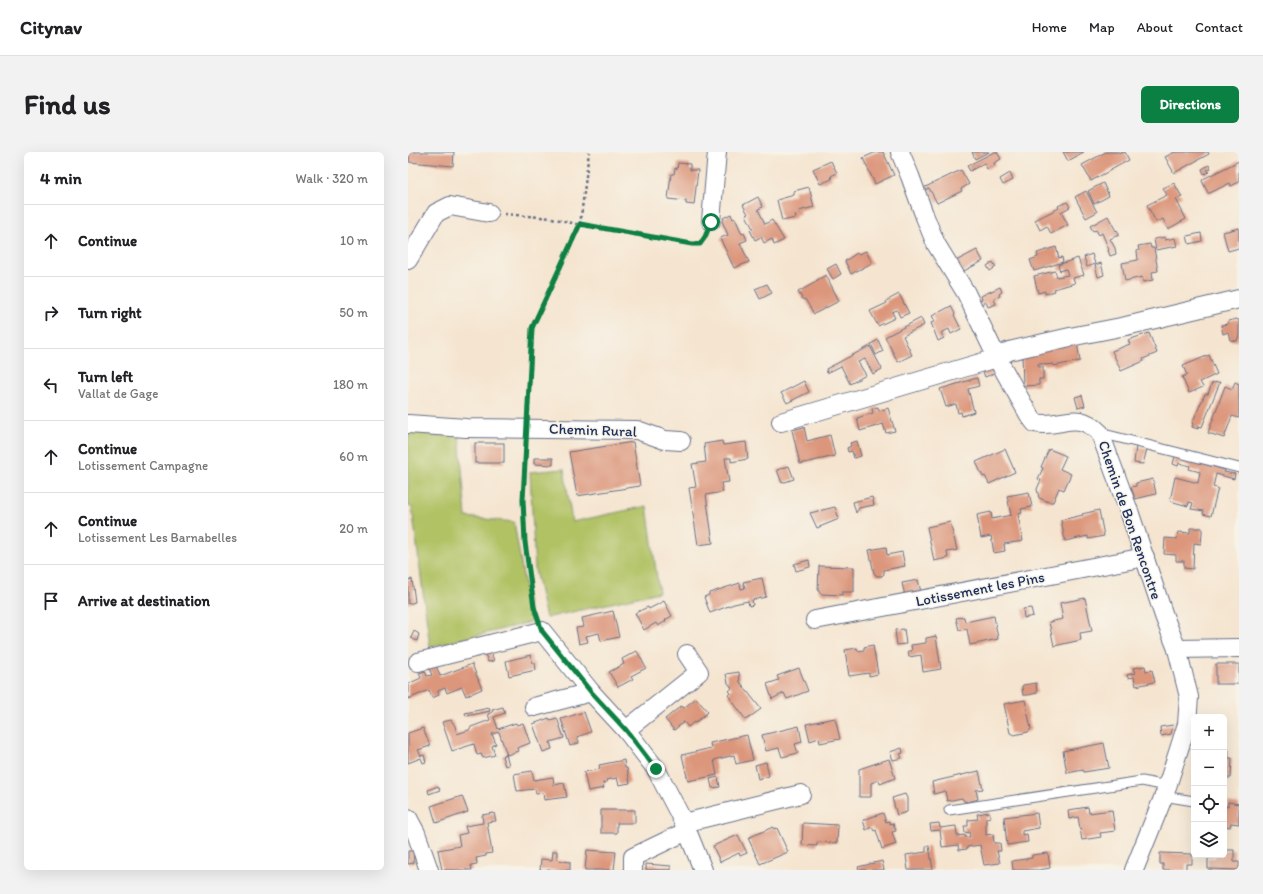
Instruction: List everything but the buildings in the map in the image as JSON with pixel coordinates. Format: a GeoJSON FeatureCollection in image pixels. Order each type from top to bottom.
{"type":"FeatureCollection","features":[{"type":"Feature","properties":{"kind":"street"},"geometry":{"type":"LineString","coordinates":[[711,222],[717,152]]}},
{"type":"Feature","properties":{"kind":"street","name":"Chemin de Bon Rencontre"},"geometry":{"type":"LineString","coordinates":[[900,152],[936,244],[966,293],[997,358],[1029,415],[1035,423],[1044,425],[1076,420],[1083,421],[1093,426],[1100,433],[1177,649],[1189,697],[1187,724],[1165,791],[1134,870]]}},
{"type":"Feature","properties":{"kind":"street"},"geometry":{"type":"LineString","coordinates":[[408,260],[436,214],[450,206],[490,214]]}},
{"type":"Feature","properties":{"kind":"street"},"geometry":{"type":"LineString","coordinates":[[781,422],[997,358],[1009,351],[1070,336],[1134,324],[1239,299]]}},
{"type":"Feature","properties":{"kind":"street","name":"Chemin Rural"},"geometry":{"type":"LineString","coordinates":[[408,424],[466,428],[637,430],[665,440],[681,441]]}},
{"type":"Feature","properties":{"kind":"street","name":"Lotissement les Pins"},"geometry":{"type":"LineString","coordinates":[[815,620],[1145,558]]}},
{"type":"Feature","properties":{"kind":"street"},"geometry":{"type":"LineString","coordinates":[[418,662],[542,631],[591,692],[626,730],[656,769],[685,827],[703,870]]}},
{"type":"Feature","properties":{"kind":"street"},"geometry":{"type":"LineString","coordinates":[[1177,649],[1239,648]]}},
{"type":"Feature","properties":{"kind":"street"},"geometry":{"type":"LineString","coordinates":[[626,730],[699,672],[687,654]]}},
{"type":"Feature","properties":{"kind":"street"},"geometry":{"type":"LineString","coordinates":[[534,707],[591,692]]}},
{"type":"Feature","properties":{"kind":"street"},"geometry":{"type":"LineString","coordinates":[[633,870],[634,857],[685,827],[801,794]]}},
{"type":"Feature","properties":{"kind":"street"},"geometry":{"type":"LineString","coordinates":[[408,818],[414,843],[429,870]]}},
{"type":"Feature","properties":{"kind":"lane"},"geometry":{"type":"LineString","coordinates":[[1100,433],[1239,468]]}},
{"type":"Feature","properties":{"kind":"lane"},"geometry":{"type":"LineString","coordinates":[[949,810],[1142,781],[1191,800]]}},
{"type":"Feature","properties":{"kind":"path"},"geometry":{"type":"LineString","coordinates":[[542,631],[534,607],[525,542],[523,500],[532,328],[580,224],[589,152]]}},
{"type":"Feature","properties":{"kind":"path"},"geometry":{"type":"LineString","coordinates":[[490,214],[552,218],[692,244],[700,244],[705,237],[711,222]]}},
{"type":"Feature","properties":{"kind":"green space"},"geometry":{"type":"Polygon","coordinates":[[[408,432],[459,433],[466,517],[514,522],[531,622],[430,647],[412,507],[408,506],[408,432]]]}},
{"type":"Feature","properties":{"kind":"green space"},"geometry":{"type":"Polygon","coordinates":[[[564,469],[572,522],[647,506],[659,592],[546,618],[535,570],[530,472],[564,469]]]}},
{"type":"Feature","properties":{"kind":"route"},"geometry":{"type":"LineString","coordinates":[[656,769],[626,730],[591,692],[542,631],[534,607],[525,542],[523,500],[532,328],[580,224],[692,244],[700,244],[705,237],[711,222]]}}]}
